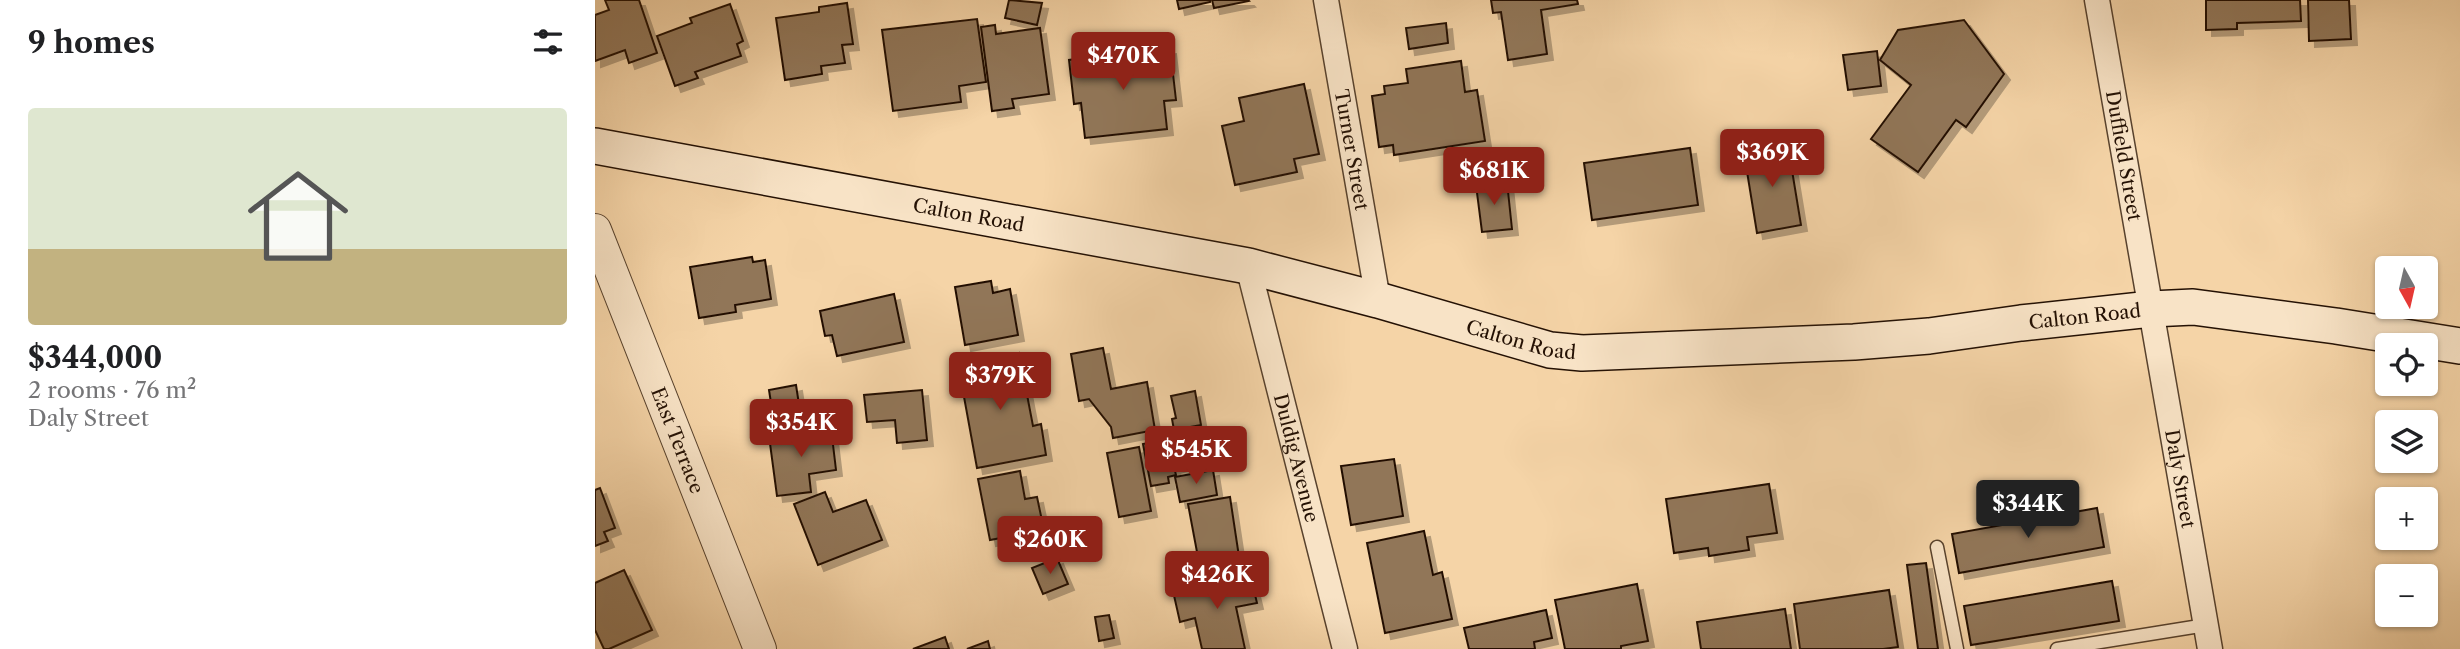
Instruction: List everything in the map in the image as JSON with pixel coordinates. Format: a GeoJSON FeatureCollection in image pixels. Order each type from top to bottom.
{"type":"FeatureCollection","features":[{"type":"Feature","properties":{"kind":"main road","name":"Calton Road"},"geometry":{"type":"LineString","coordinates":[[595,146],[1248,266],[1378,300],[1538,347],[1582,353],[1854,342],[1929,336],[2151,309],[2193,307],[2242,312],[2460,346]]}},
{"type":"Feature","properties":{"kind":"street","name":"Turner Street"},"geometry":{"type":"LineString","coordinates":[[1326,0],[1378,300]]}},
{"type":"Feature","properties":{"kind":"street","name":"Duffield Street"},"geometry":{"type":"LineString","coordinates":[[2097,0],[2151,309]]}},
{"type":"Feature","properties":{"kind":"street","name":"East Terrace"},"geometry":{"type":"LineString","coordinates":[[595,230],[761,649]]}},
{"type":"Feature","properties":{"kind":"street","name":"Duldig Avenue"},"geometry":{"type":"LineString","coordinates":[[1248,266],[1345,649]]}},
{"type":"Feature","properties":{"kind":"street","name":"Daly Street"},"geometry":{"type":"LineString","coordinates":[[2151,309],[2210,649]]}},
{"type":"Feature","properties":{"kind":"lane"},"geometry":{"type":"LineString","coordinates":[[1937,547],[1957,649]]}},
{"type":"Feature","properties":{"kind":"lane"},"geometry":{"type":"LineString","coordinates":[[2057,649],[2206,625]]}},
{"type":"Feature","properties":{"kind":"building"},"geometry":{"type":"Polygon","coordinates":[[[605,0],[639,0],[657,53],[629,63],[625,50],[595,61],[595,15],[609,10],[605,0]]]}},
{"type":"Feature","properties":{"kind":"building"},"geometry":{"type":"Polygon","coordinates":[[[1009,0],[1042,3],[1037,25],[1005,18],[1009,0]]]}},
{"type":"Feature","properties":{"kind":"building"},"geometry":{"type":"Polygon","coordinates":[[[1177,0],[1210,0],[1210,2],[1179,9],[1177,0]]]}},
{"type":"Feature","properties":{"kind":"building"},"geometry":{"type":"Polygon","coordinates":[[[1212,0],[1248,0],[1249,1],[1214,8],[1212,0]]]}},
{"type":"Feature","properties":{"kind":"building"},"geometry":{"type":"Polygon","coordinates":[[[1491,0],[1577,0],[1578,4],[1541,10],[1547,54],[1508,60],[1501,12],[1493,13],[1491,0]]]}},
{"type":"Feature","properties":{"kind":"building"},"geometry":{"type":"Polygon","coordinates":[[[2206,0],[2300,0],[2301,21],[2237,23],[2237,29],[2206,30],[2206,0]]]}},
{"type":"Feature","properties":{"kind":"building"},"geometry":{"type":"Polygon","coordinates":[[[2308,0],[2349,0],[2351,39],[2309,41],[2308,0]]]}},
{"type":"Feature","properties":{"kind":"building"},"geometry":{"type":"Polygon","coordinates":[[[847,3],[853,44],[842,45],[845,63],[821,66],[822,74],[785,80],[776,18],[819,12],[819,7],[847,3]]]}},
{"type":"Feature","properties":{"kind":"building"},"geometry":{"type":"Polygon","coordinates":[[[730,4],[743,41],[737,44],[741,56],[695,72],[698,78],[675,86],[657,36],[692,23],[690,18],[730,4]]]}},
{"type":"Feature","properties":{"kind":"building"},"geometry":{"type":"Polygon","coordinates":[[[977,19],[986,82],[959,86],[961,102],[893,111],[882,30],[977,19]]]}},
{"type":"Feature","properties":{"kind":"building"},"geometry":{"type":"Polygon","coordinates":[[[1964,20],[2004,74],[1966,127],[1956,120],[1918,172],[1871,139],[1911,85],[1880,60],[1898,30],[1964,20]]]}},
{"type":"Feature","properties":{"kind":"building"},"geometry":{"type":"Polygon","coordinates":[[[1446,23],[1448,43],[1409,49],[1406,28],[1446,23]]]}},
{"type":"Feature","properties":{"kind":"building"},"geometry":{"type":"Polygon","coordinates":[[[995,25],[996,34],[1040,28],[1049,94],[1012,99],[1014,108],[992,111],[981,27],[995,25]]]}},
{"type":"Feature","properties":{"kind":"building"},"geometry":{"type":"Polygon","coordinates":[[[1170,48],[1176,100],[1164,101],[1167,129],[1085,138],[1081,103],[1074,104],[1069,60],[1170,48]]]}},
{"type":"Feature","properties":{"kind":"building"},"geometry":{"type":"Polygon","coordinates":[[[1877,51],[1881,86],[1848,90],[1843,55],[1877,51]]]}},
{"type":"Feature","properties":{"kind":"building"},"geometry":{"type":"Polygon","coordinates":[[[1461,61],[1465,92],[1477,90],[1485,141],[1394,155],[1393,145],[1379,147],[1372,96],[1385,94],[1384,86],[1408,83],[1406,69],[1461,61]]]}},
{"type":"Feature","properties":{"kind":"building"},"geometry":{"type":"Polygon","coordinates":[[[1304,84],[1319,154],[1294,159],[1297,172],[1235,185],[1222,126],[1244,121],[1239,98],[1304,84]]]}},
{"type":"Feature","properties":{"kind":"building"},"geometry":{"type":"Polygon","coordinates":[[[1788,146],[1801,225],[1757,233],[1744,153],[1788,146]]]}},
{"type":"Feature","properties":{"kind":"building"},"geometry":{"type":"Polygon","coordinates":[[[1690,148],[1698,205],[1592,220],[1584,163],[1690,148]]]}},
{"type":"Feature","properties":{"kind":"building"},"geometry":{"type":"Polygon","coordinates":[[[1507,182],[1512,229],[1482,232],[1476,185],[1507,182]]]}},
{"type":"Feature","properties":{"kind":"building"},"geometry":{"type":"Polygon","coordinates":[[[752,257],[753,262],[765,260],[771,299],[735,305],[736,312],[699,318],[690,267],[752,257]]]}},
{"type":"Feature","properties":{"kind":"building"},"geometry":{"type":"Polygon","coordinates":[[[991,281],[993,293],[1010,289],[1018,335],[965,345],[955,287],[991,281]]]}},
{"type":"Feature","properties":{"kind":"building"},"geometry":{"type":"Polygon","coordinates":[[[894,294],[904,342],[837,356],[832,335],[825,336],[820,311],[894,294]]]}},
{"type":"Feature","properties":{"kind":"building"},"geometry":{"type":"Polygon","coordinates":[[[1103,348],[1111,389],[1147,382],[1155,430],[1113,438],[1111,427],[1089,399],[1079,401],[1071,354],[1103,348]]]}},
{"type":"Feature","properties":{"kind":"building"},"geometry":{"type":"Polygon","coordinates":[[[1019,353],[1033,426],[1041,424],[1046,455],[977,468],[958,364],[1019,353]]]}},
{"type":"Feature","properties":{"kind":"building"},"geometry":{"type":"Polygon","coordinates":[[[796,385],[800,411],[773,416],[769,390],[796,385]]]}},
{"type":"Feature","properties":{"kind":"building"},"geometry":{"type":"Polygon","coordinates":[[[922,390],[927,440],[897,443],[895,420],[867,422],[864,395],[922,390]]]}},
{"type":"Feature","properties":{"kind":"building"},"geometry":{"type":"Polygon","coordinates":[[[1195,391],[1201,425],[1174,430],[1172,419],[1176,418],[1171,396],[1195,391]]]}},
{"type":"Feature","properties":{"kind":"building"},"geometry":{"type":"Polygon","coordinates":[[[831,428],[836,470],[809,474],[811,492],[777,496],[769,436],[831,428]]]}},
{"type":"Feature","properties":{"kind":"building"},"geometry":{"type":"Polygon","coordinates":[[[1184,436],[1189,463],[1174,467],[1176,475],[1168,477],[1169,483],[1151,486],[1143,444],[1184,436]]]}},
{"type":"Feature","properties":{"kind":"building"},"geometry":{"type":"Polygon","coordinates":[[[1139,447],[1151,511],[1119,517],[1107,453],[1139,447]]]}},
{"type":"Feature","properties":{"kind":"building"},"geometry":{"type":"Polygon","coordinates":[[[1394,459],[1403,516],[1351,525],[1341,466],[1394,459]]]}},
{"type":"Feature","properties":{"kind":"building"},"geometry":{"type":"Polygon","coordinates":[[[1213,470],[1217,495],[1180,502],[1175,477],[1213,470]]]}},
{"type":"Feature","properties":{"kind":"building"},"geometry":{"type":"Polygon","coordinates":[[[1020,471],[1025,499],[1037,497],[1044,530],[990,540],[978,479],[1020,471]]]}},
{"type":"Feature","properties":{"kind":"building"},"geometry":{"type":"Polygon","coordinates":[[[1769,484],[1777,533],[1747,537],[1749,550],[1709,556],[1708,548],[1674,553],[1666,499],[1769,484]]]}},
{"type":"Feature","properties":{"kind":"building"},"geometry":{"type":"Polygon","coordinates":[[[600,488],[615,528],[604,532],[608,541],[595,546],[595,490],[600,488]]]}},
{"type":"Feature","properties":{"kind":"building"},"geometry":{"type":"Polygon","coordinates":[[[825,492],[833,512],[866,500],[882,540],[818,565],[794,504],[825,492]]]}},
{"type":"Feature","properties":{"kind":"building"},"geometry":{"type":"Polygon","coordinates":[[[1230,497],[1241,570],[1222,573],[1220,564],[1200,568],[1188,504],[1230,497]]]}},
{"type":"Feature","properties":{"kind":"building"},"geometry":{"type":"Polygon","coordinates":[[[2097,508],[2104,547],[1959,573],[1952,534],[2097,508]]]}},
{"type":"Feature","properties":{"kind":"building"},"geometry":{"type":"Polygon","coordinates":[[[1424,531],[1433,575],[1442,572],[1452,619],[1385,633],[1367,543],[1424,531]]]}},
{"type":"Feature","properties":{"kind":"building"},"geometry":{"type":"Polygon","coordinates":[[[1057,558],[1068,584],[1043,594],[1032,568],[1057,558]]]}},
{"type":"Feature","properties":{"kind":"building"},"geometry":{"type":"Polygon","coordinates":[[[1926,563],[1938,649],[1918,649],[1907,565],[1926,563]]]}},
{"type":"Feature","properties":{"kind":"building"},"geometry":{"type":"Polygon","coordinates":[[[624,570],[652,630],[604,649],[595,630],[595,583],[624,570]]]}},
{"type":"Feature","properties":{"kind":"building"},"geometry":{"type":"Polygon","coordinates":[[[1250,574],[1257,603],[1236,607],[1245,649],[1202,649],[1195,618],[1180,622],[1173,591],[1250,574]]]}},
{"type":"Feature","properties":{"kind":"building"},"geometry":{"type":"Polygon","coordinates":[[[2112,581],[2119,621],[1971,645],[1964,606],[2112,581]]]}},
{"type":"Feature","properties":{"kind":"building"},"geometry":{"type":"Polygon","coordinates":[[[1637,584],[1648,641],[1621,646],[1621,649],[1565,649],[1555,600],[1637,584]]]}},
{"type":"Feature","properties":{"kind":"building"},"geometry":{"type":"Polygon","coordinates":[[[1889,590],[1898,647],[1800,649],[1794,604],[1889,590]]]}},
{"type":"Feature","properties":{"kind":"building"},"geometry":{"type":"Polygon","coordinates":[[[1785,609],[1791,649],[1701,649],[1697,622],[1785,609]]]}},
{"type":"Feature","properties":{"kind":"building"},"geometry":{"type":"Polygon","coordinates":[[[1546,610],[1552,638],[1534,642],[1535,649],[1469,649],[1464,628],[1546,610]]]}},
{"type":"Feature","properties":{"kind":"building"},"geometry":{"type":"Polygon","coordinates":[[[1109,615],[1114,638],[1099,641],[1095,617],[1109,615]]]}},
{"type":"Feature","properties":{"kind":"building"},"geometry":{"type":"Polygon","coordinates":[[[945,637],[949,649],[913,649],[945,637]]]}},
{"type":"Feature","properties":{"kind":"building"},"geometry":{"type":"Polygon","coordinates":[[[988,641],[990,649],[967,649],[988,641]]]}}]}
